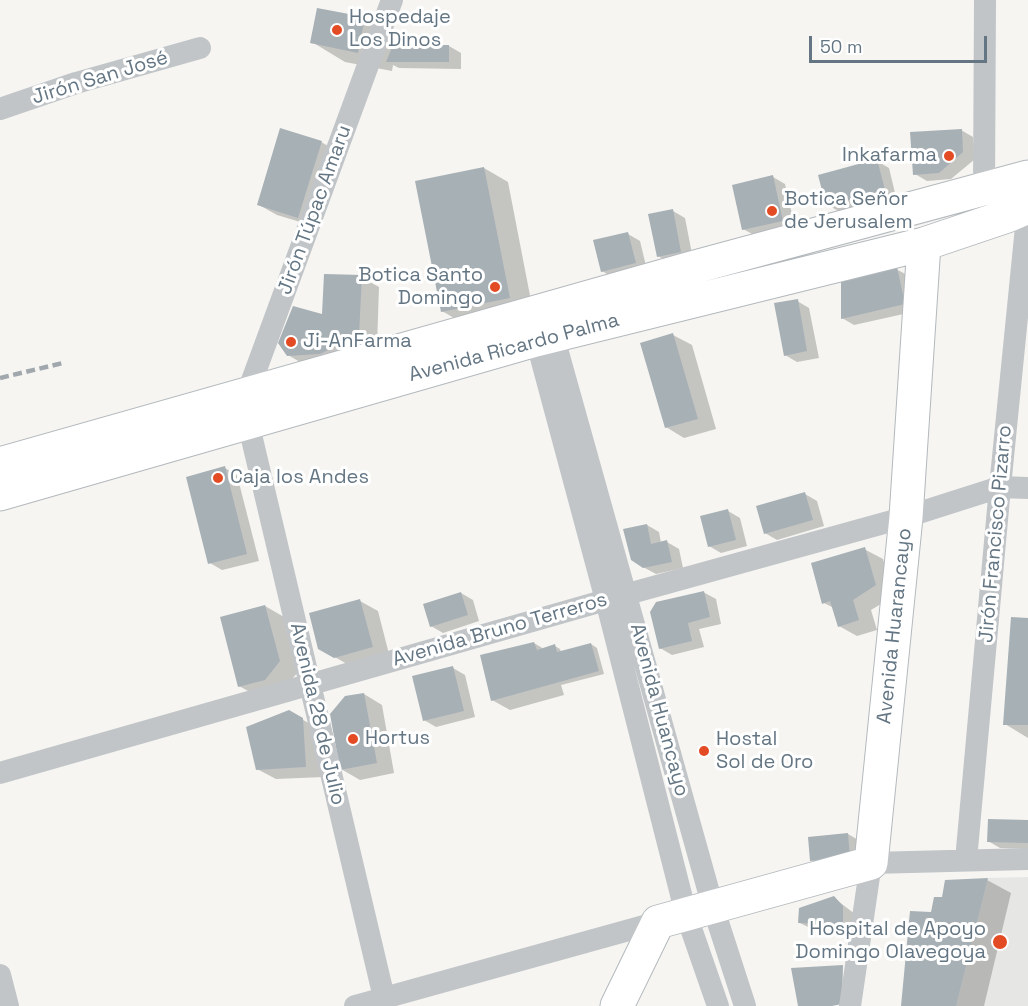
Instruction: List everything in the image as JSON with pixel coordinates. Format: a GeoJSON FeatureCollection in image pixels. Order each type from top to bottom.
{"type":"FeatureCollection","features":[{"type":"Feature","properties":{"kind":"main road","name":"Avenida Ricardo Palma"},"geometry":{"type":"LineString","coordinates":[[0,464],[248,408],[541,325],[888,216],[984,187],[1028,177]]}},
{"type":"Feature","properties":{"kind":"main road","name":"Avenida Ricardo Palma"},"geometry":{"type":"LineString","coordinates":[[541,325],[924,244],[1028,207]]}},
{"type":"Feature","properties":{"kind":"main road","name":"Avenida Huarancayo"},"geometry":{"type":"LineString","coordinates":[[871,863],[906,517],[924,244]]}},
{"type":"Feature","properties":{"kind":"main road","name":"Avenida Ricardo Palma"},"geometry":{"type":"LineString","coordinates":[[0,494],[248,408]]}},
{"type":"Feature","properties":{"kind":"main road"},"geometry":{"type":"LineString","coordinates":[[617,1006],[685,914],[871,863]]}},
{"type":"Feature","properties":{"kind":"street","name":"Jirón Túpac Amaru"},"geometry":{"type":"LineString","coordinates":[[248,408],[392,0]]}},
{"type":"Feature","properties":{"kind":"street"},"geometry":{"type":"LineString","coordinates":[[984,187],[985,0]]}},
{"type":"Feature","properties":{"kind":"street","name":"Jirón San José"},"geometry":{"type":"LineString","coordinates":[[0,109],[76,83],[200,48]]}},
{"type":"Feature","properties":{"kind":"street","name":"Jirón Francisco Pizarro"},"geometry":{"type":"LineString","coordinates":[[966,860],[1028,207]]}},
{"type":"Feature","properties":{"kind":"street","name":"Avenida Huancayo"},"geometry":{"type":"LineString","coordinates":[[541,325],[617,597],[685,914],[718,1006]]}},
{"type":"Feature","properties":{"kind":"street","name":"Avenida 28 de Julio"},"geometry":{"type":"LineString","coordinates":[[248,408],[385,1002]]}},
{"type":"Feature","properties":{"kind":"street","name":"Avenida Bruno Terreros"},"geometry":{"type":"LineString","coordinates":[[0,773],[906,517],[1000,487],[1028,488]]}},
{"type":"Feature","properties":{"kind":"street"},"geometry":{"type":"LineString","coordinates":[[871,863],[1028,859]]}},
{"type":"Feature","properties":{"kind":"street","name":"Avenida Huarancayo"},"geometry":{"type":"LineString","coordinates":[[850,1006],[871,863]]}},
{"type":"Feature","properties":{"kind":"street"},"geometry":{"type":"LineString","coordinates":[[355,1006],[385,1002],[685,914]]}},
{"type":"Feature","properties":{"kind":"street","name":"Avenida Huancayo"},"geometry":{"type":"LineString","coordinates":[[685,914],[745,1006]]}},
{"type":"Feature","properties":{"kind":"street"},"geometry":{"type":"LineString","coordinates":[[0,975],[8,1006]]}},
{"type":"Feature","properties":{"kind":"shaded area","name":"Hospital de Apoyo Domingo Olavegoya"},"geometry":{"type":"Polygon","coordinates":[[[1028,877],[1028,1006],[956,1006],[988,878],[1028,877]]]}},
{"type":"Feature","properties":{"kind":"building","name":"Hospedaje Los Dinos"},"geometry":{"type":"Polygon","coordinates":[[[317,8],[365,17],[358,53],[310,43],[317,8]]]}},
{"type":"Feature","properties":{"kind":"building"},"geometry":{"type":"Polygon","coordinates":[[[393,45],[449,45],[449,62],[386,62],[393,45]]]}},
{"type":"Feature","properties":{"kind":"building"},"geometry":{"type":"Polygon","coordinates":[[[280,128],[322,141],[298,218],[257,205],[280,128]]]}},
{"type":"Feature","properties":{"kind":"building"},"geometry":{"type":"Polygon","coordinates":[[[962,129],[963,152],[939,173],[913,175],[910,132],[962,129]]]}},
{"type":"Feature","properties":{"kind":"building"},"geometry":{"type":"Polygon","coordinates":[[[877,159],[885,190],[826,206],[818,175],[877,159]]]}},
{"type":"Feature","properties":{"kind":"building"},"geometry":{"type":"Polygon","coordinates":[[[484,167],[510,298],[441,312],[415,181],[484,167]]]}},
{"type":"Feature","properties":{"kind":"building"},"geometry":{"type":"Polygon","coordinates":[[[773,175],[783,221],[742,230],[732,185],[773,175]]]}},
{"type":"Feature","properties":{"kind":"building"},"geometry":{"type":"Polygon","coordinates":[[[673,209],[681,252],[657,257],[648,214],[673,209]]]}},
{"type":"Feature","properties":{"kind":"building"},"geometry":{"type":"Polygon","coordinates":[[[628,232],[636,263],[601,272],[593,240],[628,232]]]}},
{"type":"Feature","properties":{"kind":"building"},"geometry":{"type":"Polygon","coordinates":[[[897,267],[905,304],[841,319],[841,280],[897,267]]]}},
{"type":"Feature","properties":{"kind":"building"},"geometry":{"type":"Polygon","coordinates":[[[324,274],[362,275],[359,336],[320,354],[287,356],[278,343],[293,306],[322,314],[324,274]]]}},
{"type":"Feature","properties":{"kind":"building"},"geometry":{"type":"Polygon","coordinates":[[[798,299],[807,351],[784,356],[774,303],[798,299]]]}},
{"type":"Feature","properties":{"kind":"building"},"geometry":{"type":"Polygon","coordinates":[[[673,333],[698,419],[665,428],[640,343],[673,333]]]}},
{"type":"Feature","properties":{"kind":"building"},"geometry":{"type":"Polygon","coordinates":[[[225,466],[247,554],[208,564],[186,477],[225,466]]]}},
{"type":"Feature","properties":{"kind":"building"},"geometry":{"type":"Polygon","coordinates":[[[805,492],[813,520],[764,534],[756,506],[805,492]]]}},
{"type":"Feature","properties":{"kind":"building"},"geometry":{"type":"Polygon","coordinates":[[[728,509],[736,540],[708,547],[700,516],[728,509]]]}},
{"type":"Feature","properties":{"kind":"building"},"geometry":{"type":"Polygon","coordinates":[[[647,524],[651,544],[667,540],[672,562],[643,568],[631,560],[623,529],[647,524]]]}},
{"type":"Feature","properties":{"kind":"building"},"geometry":{"type":"Polygon","coordinates":[[[865,547],[876,585],[853,600],[859,620],[838,627],[830,601],[822,604],[811,563],[865,547]]]}},
{"type":"Feature","properties":{"kind":"building"},"geometry":{"type":"Polygon","coordinates":[[[704,591],[710,617],[688,623],[692,641],[659,649],[650,612],[656,602],[704,591]]]}},
{"type":"Feature","properties":{"kind":"building"},"geometry":{"type":"Polygon","coordinates":[[[461,592],[468,615],[430,627],[423,604],[461,592]]]}},
{"type":"Feature","properties":{"kind":"building"},"geometry":{"type":"Polygon","coordinates":[[[360,599],[373,647],[334,658],[318,649],[309,613],[360,599]]]}},
{"type":"Feature","properties":{"kind":"building"},"geometry":{"type":"Polygon","coordinates":[[[265,605],[280,661],[265,680],[238,687],[220,617],[265,605]]]}},
{"type":"Feature","properties":{"kind":"building"},"geometry":{"type":"Polygon","coordinates":[[[1011,617],[1028,618],[1028,725],[1003,725],[1011,617]]]}},
{"type":"Feature","properties":{"kind":"building"},"geometry":{"type":"Polygon","coordinates":[[[534,642],[537,650],[555,644],[557,652],[591,643],[599,671],[491,701],[480,655],[534,642]]]}},
{"type":"Feature","properties":{"kind":"building"},"geometry":{"type":"Polygon","coordinates":[[[453,666],[464,711],[423,721],[412,676],[453,666]]]}},
{"type":"Feature","properties":{"kind":"building","name":"Hortus"},"geometry":{"type":"Polygon","coordinates":[[[364,693],[377,763],[340,770],[330,714],[345,696],[364,693]]]}},
{"type":"Feature","properties":{"kind":"building"},"geometry":{"type":"Polygon","coordinates":[[[289,710],[303,718],[306,767],[256,770],[246,727],[289,710]]]}},
{"type":"Feature","properties":{"kind":"building"},"geometry":{"type":"Polygon","coordinates":[[[988,819],[1028,820],[1028,843],[987,842],[988,819]]]}},
{"type":"Feature","properties":{"kind":"building"},"geometry":{"type":"Polygon","coordinates":[[[848,833],[850,857],[810,861],[808,837],[848,833]]]}},
{"type":"Feature","properties":{"kind":"building"},"geometry":{"type":"Polygon","coordinates":[[[988,878],[956,1006],[901,1006],[910,911],[931,912],[934,897],[942,897],[945,880],[988,878]]]}},
{"type":"Feature","properties":{"kind":"building"},"geometry":{"type":"Polygon","coordinates":[[[834,896],[843,906],[843,925],[798,923],[799,908],[834,896]]]}},
{"type":"Feature","properties":{"kind":"building"},"geometry":{"type":"Polygon","coordinates":[[[843,965],[842,1004],[798,1006],[791,968],[843,965]]]}},
{"type":"Feature","properties":{"kind":"railway"},"geometry":{"type":"LineString","coordinates":[[0,378],[63,363]]}},
{"type":"Feature","properties":{"kind":"place","name":"Hospedaje Los Dinos"},"geometry":{"type":"Point","coordinates":[337,30]}},
{"type":"Feature","properties":{"kind":"place","name":"Inkafarma"},"geometry":{"type":"Point","coordinates":[949,156]}},
{"type":"Feature","properties":{"kind":"place","name":"Botica Señor de Jerusalem"},"geometry":{"type":"Point","coordinates":[772,211]}},
{"type":"Feature","properties":{"kind":"place","name":"Botica Santo Domingo"},"geometry":{"type":"Point","coordinates":[495,287]}},
{"type":"Feature","properties":{"kind":"place","name":"Ji-AnFarma"},"geometry":{"type":"Point","coordinates":[291,342]}},
{"type":"Feature","properties":{"kind":"place","name":"Caja los Andes"},"geometry":{"type":"Point","coordinates":[218,478]}},
{"type":"Feature","properties":{"kind":"place","name":"Hortus"},"geometry":{"type":"Point","coordinates":[353,739]}},
{"type":"Feature","properties":{"kind":"place","name":"Hostal Sol de Oro"},"geometry":{"type":"Point","coordinates":[704,751]}},
{"type":"Feature","properties":{"kind":"place","name":"Hospital de Apoyo Domingo Olavegoya"},"geometry":{"type":"Point","coordinates":[1000,942]}}]}
